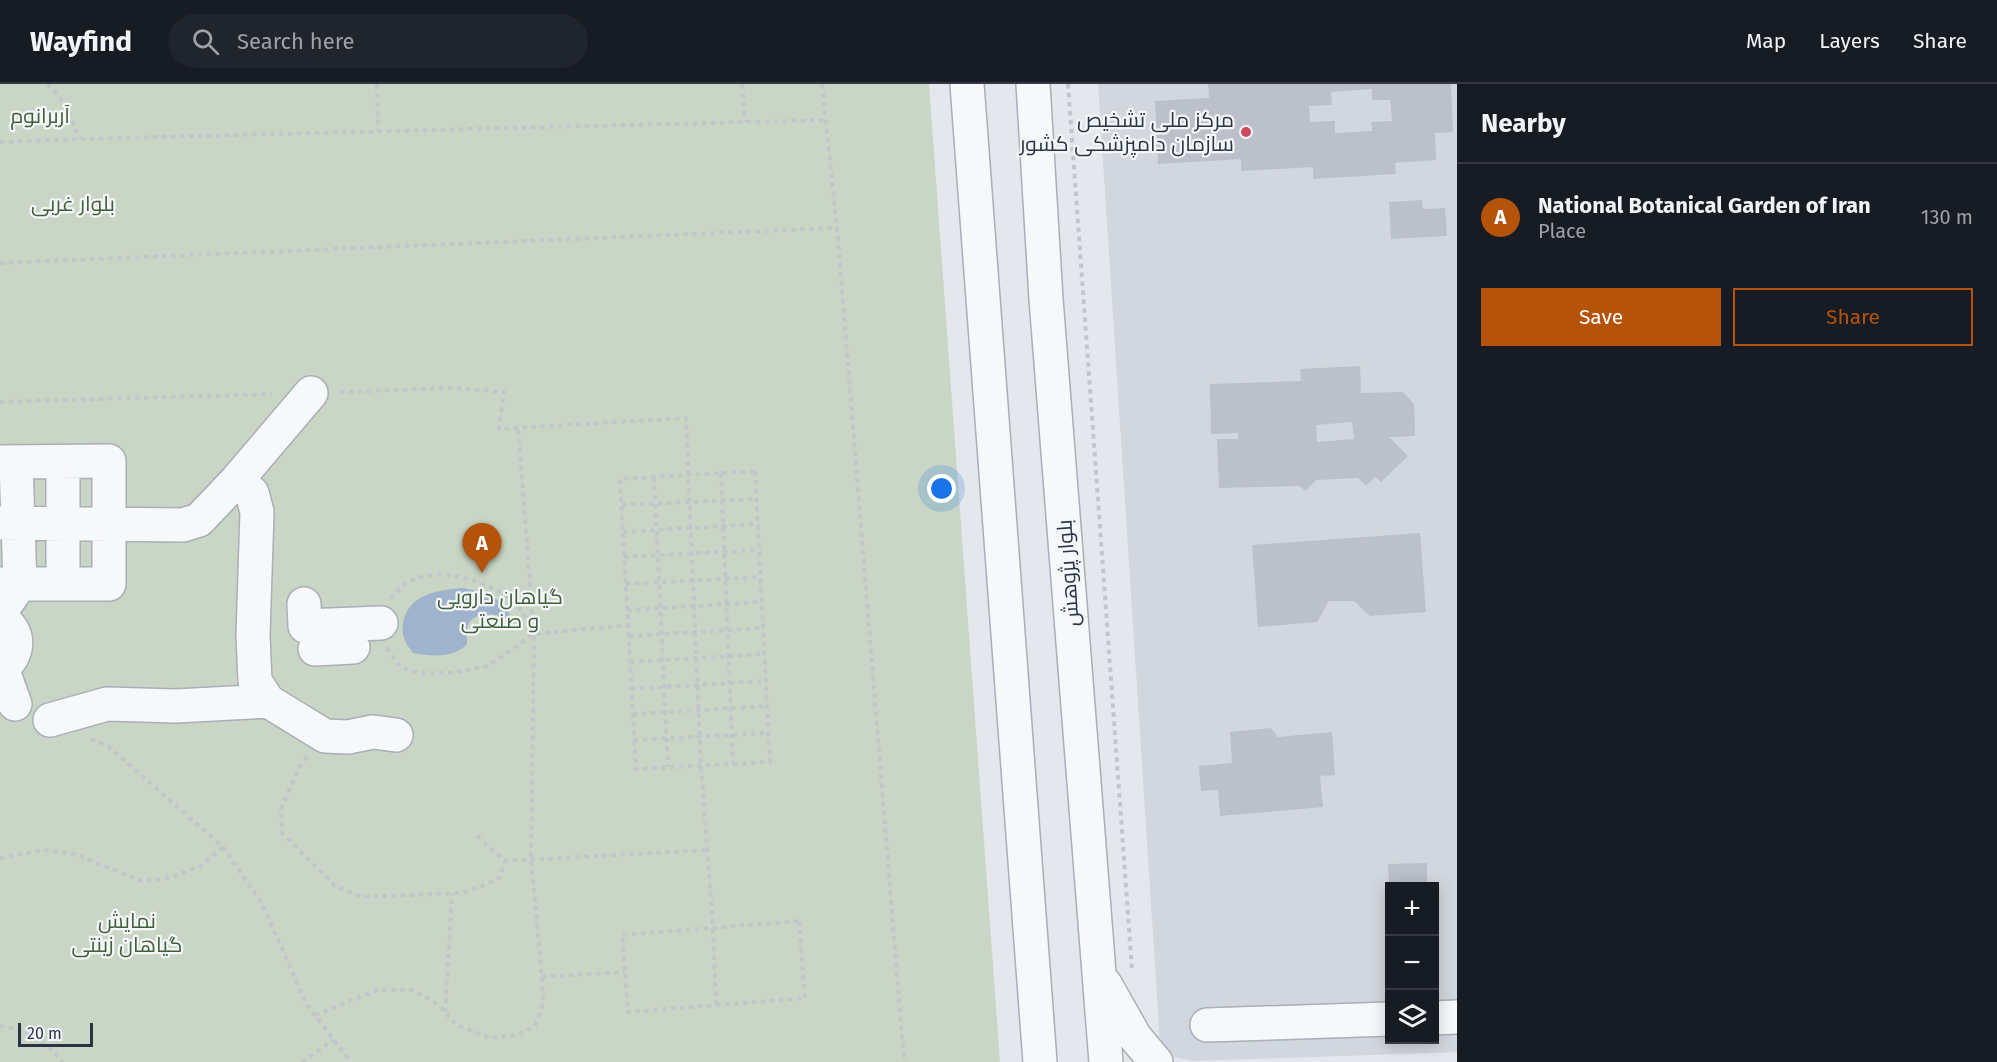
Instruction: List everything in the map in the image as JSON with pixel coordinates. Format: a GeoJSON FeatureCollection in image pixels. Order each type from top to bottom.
{"type":"FeatureCollection","features":[{"type":"Feature","properties":{"kind":"street"},"geometry":{"type":"LineString","coordinates":[[967,84],[1040,1062]]}},
{"type":"Feature","properties":{"kind":"street","name":"بلوار پژوهش"},"geometry":{"type":"LineString","coordinates":[[1033,84],[1046,299],[1106,1062]]}},
{"type":"Feature","properties":{"kind":"street"},"geometry":{"type":"LineString","coordinates":[[9,523],[63,539],[109,524],[183,525],[199,520],[237,480],[311,393]]}},
{"type":"Feature","properties":{"kind":"street"},"geometry":{"type":"LineString","coordinates":[[0,613],[9,523],[63,462],[109,461],[109,584],[63,539],[9,523]]}},
{"type":"Feature","properties":{"kind":"street"},"geometry":{"type":"LineString","coordinates":[[63,462],[63,539]]}},
{"type":"Feature","properties":{"kind":"street"},"geometry":{"type":"LineString","coordinates":[[237,480],[252,493],[256,512],[253,635],[255,681],[268,701],[325,736],[348,737],[373,732],[396,735]]}},
{"type":"Feature","properties":{"kind":"street"},"geometry":{"type":"LineString","coordinates":[[304,604],[305,626],[334,642],[381,623]]}},
{"type":"Feature","properties":{"kind":"street"},"geometry":{"type":"LineString","coordinates":[[0,619],[12,628],[16,637],[14,655],[1,668],[15,704]]}},
{"type":"Feature","properties":{"kind":"street"},"geometry":{"type":"LineString","coordinates":[[50,720],[107,704],[176,706],[268,701]]}},
{"type":"Feature","properties":{"kind":"street"},"geometry":{"type":"LineString","coordinates":[[1099,974],[1135,1037],[1156,1062]]}},
{"type":"Feature","properties":{"kind":"street"},"geometry":{"type":"LineString","coordinates":[[1439,1018],[1457,1017]]}},
{"type":"Feature","properties":{"kind":"street"},"geometry":{"type":"LineString","coordinates":[[1207,1025],[1385,1019]]}},
{"type":"Feature","properties":{"kind":"path"},"geometry":{"type":"LineString","coordinates":[[47,84],[59,95],[73,119],[79,139]]}},
{"type":"Feature","properties":{"kind":"path"},"geometry":{"type":"LineString","coordinates":[[377,84],[378,131]]}},
{"type":"Feature","properties":{"kind":"path"},"geometry":{"type":"LineString","coordinates":[[742,84],[745,122]]}},
{"type":"Feature","properties":{"kind":"path"},"geometry":{"type":"LineString","coordinates":[[822,84],[837,228],[904,1062]]}},
{"type":"Feature","properties":{"kind":"path"},"geometry":{"type":"LineString","coordinates":[[1068,84],[1132,979]]}},
{"type":"Feature","properties":{"kind":"path"},"geometry":{"type":"LineString","coordinates":[[0,142],[826,120]]}},
{"type":"Feature","properties":{"kind":"path"},"geometry":{"type":"LineString","coordinates":[[0,263],[837,228]]}},
{"type":"Feature","properties":{"kind":"path"},"geometry":{"type":"LineString","coordinates":[[0,402],[450,388],[504,392],[499,429],[686,418],[701,765],[713,928],[716,1005]]}},
{"type":"Feature","properties":{"kind":"path"},"geometry":{"type":"LineString","coordinates":[[315,1015],[378,990],[413,990],[439,1005],[455,1024],[489,1038],[518,1035],[535,1026],[543,1004],[531,860],[534,634],[518,428]]}},
{"type":"Feature","properties":{"kind":"path"},"geometry":{"type":"LineString","coordinates":[[755,471],[770,762],[636,769],[620,479],[689,475],[755,471]]}},
{"type":"Feature","properties":{"kind":"path"},"geometry":{"type":"LineString","coordinates":[[721,473],[733,764]]}},
{"type":"Feature","properties":{"kind":"path"},"geometry":{"type":"LineString","coordinates":[[654,477],[668,767]]}},
{"type":"Feature","properties":{"kind":"path"},"geometry":{"type":"LineString","coordinates":[[622,506],[756,499]]}},
{"type":"Feature","properties":{"kind":"path"},"geometry":{"type":"LineString","coordinates":[[623,532],[757,524]]}},
{"type":"Feature","properties":{"kind":"path"},"geometry":{"type":"LineString","coordinates":[[624,557],[759,550]]}},
{"type":"Feature","properties":{"kind":"path"},"geometry":{"type":"LineString","coordinates":[[534,634],[514,602],[497,591],[459,576],[422,575],[395,592],[387,605],[381,623],[389,653],[401,668],[421,674],[452,673],[488,666],[534,634],[628,626]]}},
{"type":"Feature","properties":{"kind":"path"},"geometry":{"type":"LineString","coordinates":[[626,584],[760,577]]}},
{"type":"Feature","properties":{"kind":"path"},"geometry":{"type":"LineString","coordinates":[[627,610],[762,602]]}},
{"type":"Feature","properties":{"kind":"path"},"geometry":{"type":"LineString","coordinates":[[629,636],[763,628]]}},
{"type":"Feature","properties":{"kind":"path"},"geometry":{"type":"LineString","coordinates":[[630,662],[765,654]]}},
{"type":"Feature","properties":{"kind":"path"},"geometry":{"type":"LineString","coordinates":[[632,688],[766,681]]}},
{"type":"Feature","properties":{"kind":"path"},"geometry":{"type":"LineString","coordinates":[[633,714],[767,706]]}},
{"type":"Feature","properties":{"kind":"path"},"geometry":{"type":"LineString","coordinates":[[634,740],[769,734]]}},
{"type":"Feature","properties":{"kind":"path"},"geometry":{"type":"LineString","coordinates":[[325,736],[300,766],[280,809],[282,833],[335,886],[363,897],[462,893],[500,877],[505,861]]}},
{"type":"Feature","properties":{"kind":"path"},"geometry":{"type":"LineString","coordinates":[[89,738],[108,746],[223,847],[262,904],[307,1005],[351,1062]]}},
{"type":"Feature","properties":{"kind":"path"},"geometry":{"type":"LineString","coordinates":[[477,836],[505,861],[707,850]]}},
{"type":"Feature","properties":{"kind":"path"},"geometry":{"type":"LineString","coordinates":[[0,858],[44,850],[74,854],[142,881],[169,878],[201,866],[223,847]]}},
{"type":"Feature","properties":{"kind":"path"},"geometry":{"type":"LineString","coordinates":[[445,1012],[452,894]]}},
{"type":"Feature","properties":{"kind":"path"},"geometry":{"type":"LineString","coordinates":[[799,921],[805,998],[628,1012],[625,972],[622,935],[799,921]]}},
{"type":"Feature","properties":{"kind":"path"},"geometry":{"type":"LineString","coordinates":[[542,977],[625,972]]}},
{"type":"Feature","properties":{"kind":"path"},"geometry":{"type":"LineString","coordinates":[[0,1026],[25,1032],[63,1062]]}},
{"type":"Feature","properties":{"kind":"path"},"geometry":{"type":"LineString","coordinates":[[302,1062],[334,1040]]}},
{"type":"Feature","properties":{"kind":"shaded area"},"geometry":{"type":"Polygon","coordinates":[[[1098,84],[1457,84],[1457,1052],[1194,1061],[1174,1057],[1160,1043],[1098,84]]]}},
{"type":"Feature","properties":{"kind":"green space","name":"گیاهان دارویی و صنعتی"},"geometry":{"type":"Polygon","coordinates":[[[0,84],[929,84],[1000,1062],[0,1062],[0,84]]]}},
{"type":"Feature","properties":{"kind":"water"},"geometry":{"type":"Polygon","coordinates":[[[463,588],[493,597],[505,607],[511,621],[501,616],[482,615],[468,625],[467,644],[461,649],[442,655],[413,653],[403,635],[403,623],[411,606],[434,592],[463,588]]]}},
{"type":"Feature","properties":{"kind":"building","name":"مرکز ملی تشخیص سازمان دامپزشکی کشور"},"geometry":{"type":"Polygon","coordinates":[[[1208,84],[1451,84],[1453,132],[1435,133],[1436,160],[1395,163],[1396,174],[1313,179],[1313,167],[1241,171],[1241,159],[1158,164],[1155,101],[1209,98],[1208,84]],[[1372,89],[1331,92],[1332,105],[1309,106],[1310,122],[1335,121],[1335,133],[1372,131],[1371,122],[1392,121],[1390,100],[1372,100],[1372,89]]]}},
{"type":"Feature","properties":{"kind":"building"},"geometry":{"type":"Polygon","coordinates":[[[1422,200],[1423,209],[1445,208],[1447,236],[1391,239],[1389,202],[1422,200]]]}},
{"type":"Feature","properties":{"kind":"building"},"geometry":{"type":"Polygon","coordinates":[[[1360,366],[1361,393],[1403,392],[1414,404],[1415,436],[1389,437],[1408,456],[1381,482],[1375,477],[1366,486],[1358,478],[1316,480],[1306,491],[1299,486],[1219,488],[1217,439],[1238,439],[1238,433],[1211,434],[1210,384],[1301,381],[1300,369],[1360,366]],[[1352,422],[1316,425],[1317,442],[1354,439],[1352,422]]]}},
{"type":"Feature","properties":{"kind":"building"},"geometry":{"type":"Polygon","coordinates":[[[1420,533],[1426,612],[1370,616],[1354,601],[1329,601],[1317,622],[1258,627],[1252,545],[1420,533]]]}},
{"type":"Feature","properties":{"kind":"building"},"geometry":{"type":"Polygon","coordinates":[[[1271,728],[1278,737],[1332,732],[1335,775],[1320,776],[1323,807],[1220,816],[1218,790],[1201,791],[1199,766],[1232,763],[1230,732],[1271,728]]]}},
{"type":"Feature","properties":{"kind":"building"},"geometry":{"type":"Polygon","coordinates":[[[1427,863],[1427,882],[1389,882],[1388,864],[1427,863]]]}},
{"type":"Feature","properties":{"kind":"place","name":"مرکز ملی تشخیص سازمان دامپزشکی کشور"},"geometry":{"type":"Point","coordinates":[1246,132]}},
{"type":"Feature","properties":{"kind":"place","name":"National Botanical Garden of Iran"},"geometry":{"type":"Point","coordinates":[482,573]}},
{"type":"Feature","properties":{"kind":"park label","name":"آربرانوم"},"geometry":{"type":"Point","coordinates":[40,116]}},
{"type":"Feature","properties":{"kind":"park label","name":"بلوار غربی"},"geometry":{"type":"Point","coordinates":[73,204]}},
{"type":"Feature","properties":{"kind":"park label","name":"نمایش گیاهان زینتی"},"geometry":{"type":"Point","coordinates":[127,933]}}]}
